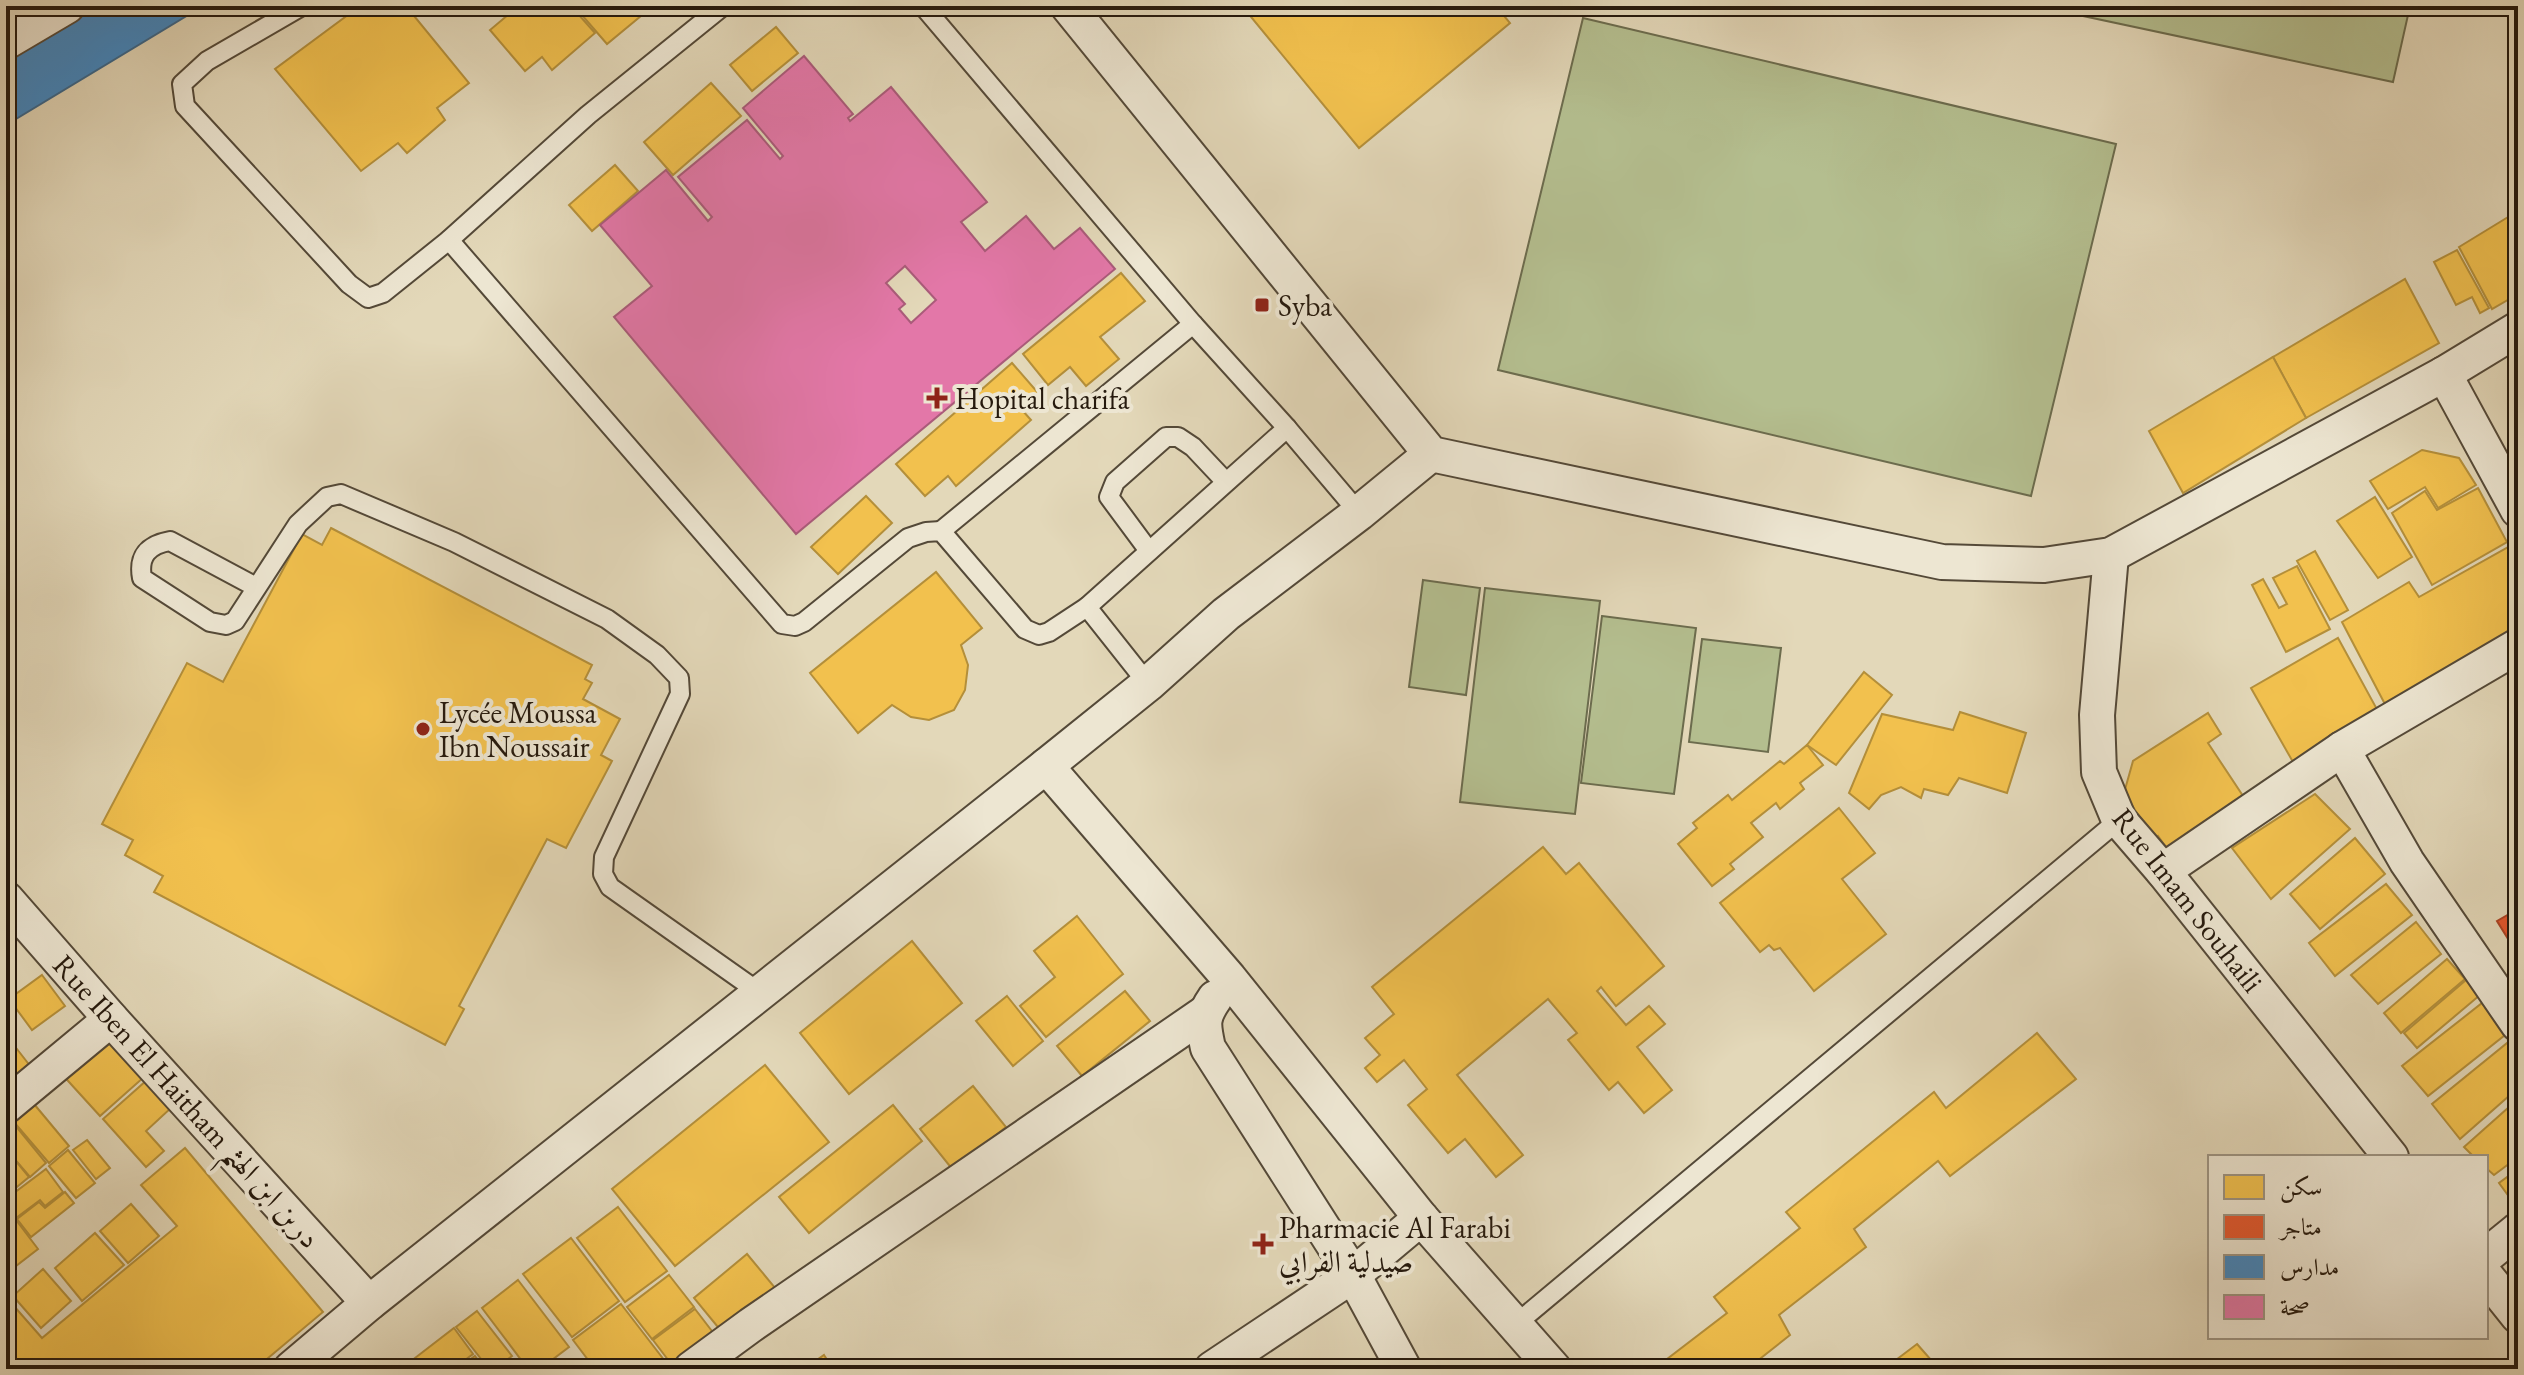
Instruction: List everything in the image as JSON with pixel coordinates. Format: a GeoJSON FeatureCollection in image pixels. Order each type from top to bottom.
{"type":"FeatureCollection","features":[{"type":"Feature","properties":{"kind":"street"},"geometry":{"type":"LineString","coordinates":[[6,42],[67,6]]}},
{"type":"Feature","properties":{"kind":"street"},"geometry":{"type":"LineString","coordinates":[[1068,6],[1431,454],[1942,562],[2044,565],[2111,555],[2444,374],[2518,329]]}},
{"type":"Feature","properties":{"kind":"street"},"geometry":{"type":"LineString","coordinates":[[2444,374],[2518,510]]}},
{"type":"Feature","properties":{"kind":"street"},"geometry":{"type":"LineString","coordinates":[[291,1369],[369,1303],[1148,684],[1226,614],[1431,454]]}},
{"type":"Feature","properties":{"kind":"street","name":"Rue Imam Souhaili"},"geometry":{"type":"LineString","coordinates":[[2111,555],[2097,715],[2099,772],[2119,820],[2389,1155]]}},
{"type":"Feature","properties":{"kind":"street"},"geometry":{"type":"LineString","coordinates":[[2163,871],[2342,749],[2518,646]]}},
{"type":"Feature","properties":{"kind":"street"},"geometry":{"type":"LineString","coordinates":[[2342,749],[2407,862],[2518,1024]]}},
{"type":"Feature","properties":{"kind":"street"},"geometry":{"type":"LineString","coordinates":[[1046,766],[1229,978],[1421,1218],[1554,1369]]}},
{"type":"Feature","properties":{"kind":"street","name":"Rue Iben El Haitham دربن ابن الهثم"},"geometry":{"type":"LineString","coordinates":[[6,899],[369,1303]]}},
{"type":"Feature","properties":{"kind":"street"},"geometry":{"type":"LineString","coordinates":[[691,1369],[1205,1013],[1229,978]]}},
{"type":"Feature","properties":{"kind":"street"},"geometry":{"type":"LineString","coordinates":[[1205,1013],[1208,1048],[1353,1275],[1404,1369]]}},
{"type":"Feature","properties":{"kind":"street"},"geometry":{"type":"LineString","coordinates":[[6,1106],[111,1019]]}},
{"type":"Feature","properties":{"kind":"street"},"geometry":{"type":"LineString","coordinates":[[1212,1369],[1353,1275],[1421,1218]]}},
{"type":"Feature","properties":{"kind":"street"},"geometry":{"type":"LineString","coordinates":[[2488,1254],[2518,1230]]}},
{"type":"Feature","properties":{"kind":"street"},"geometry":{"type":"LineString","coordinates":[[2488,1278],[2518,1316]]}},
{"type":"Feature","properties":{"kind":"lane"},"geometry":{"type":"LineString","coordinates":[[302,6],[207,61],[182,84],[185,106],[349,284],[368,298],[383,293],[449,240],[588,115],[723,6]]}},
{"type":"Feature","properties":{"kind":"lane"},"geometry":{"type":"LineString","coordinates":[[923,6],[1193,324],[1359,513]]}},
{"type":"Feature","properties":{"kind":"lane"},"geometry":{"type":"LineString","coordinates":[[449,240],[782,624],[795,626],[908,538],[941,531],[1193,324]]}},
{"type":"Feature","properties":{"kind":"lane"},"geometry":{"type":"LineString","coordinates":[[941,531],[1025,629],[1039,635],[1049,632],[1087,607],[1287,428]]}},
{"type":"Feature","properties":{"kind":"lane"},"geometry":{"type":"LineString","coordinates":[[1149,551],[1109,497],[1115,482],[1166,437],[1178,437],[1193,447],[1225,481]]}},
{"type":"Feature","properties":{"kind":"lane"},"geometry":{"type":"LineString","coordinates":[[256,587],[170,541],[156,543],[146,551],[140,569],[142,578],[210,622],[226,625],[235,621],[298,524],[327,497],[341,494],[454,542],[607,619],[657,655],[679,678],[680,694],[604,857],[603,874],[610,887],[760,993]]}},
{"type":"Feature","properties":{"kind":"lane"},"geometry":{"type":"LineString","coordinates":[[1087,607],[1148,684]]}},
{"type":"Feature","properties":{"kind":"lane"},"geometry":{"type":"LineString","coordinates":[[1516,1324],[2119,820]]}},
{"type":"Feature","properties":{"kind":"green space"},"geometry":{"type":"Polygon","coordinates":[[[2036,6],[2410,6],[2393,82],[2036,6]]]}},
{"type":"Feature","properties":{"kind":"green space"},"geometry":{"type":"Polygon","coordinates":[[[1583,18],[2116,144],[2031,496],[1498,370],[1583,18]]]}},
{"type":"Feature","properties":{"kind":"green space"},"geometry":{"type":"Polygon","coordinates":[[[1423,580],[1480,588],[1466,695],[1409,687],[1423,580]]]}},
{"type":"Feature","properties":{"kind":"green space"},"geometry":{"type":"Polygon","coordinates":[[[1485,588],[1600,601],[1575,814],[1460,802],[1485,588]]]}},
{"type":"Feature","properties":{"kind":"green space"},"geometry":{"type":"Polygon","coordinates":[[[1602,616],[1696,628],[1674,794],[1581,783],[1602,616]]]}},
{"type":"Feature","properties":{"kind":"green space"},"geometry":{"type":"Polygon","coordinates":[[[1702,639],[1781,648],[1768,752],[1689,742],[1702,639]]]}},
{"type":"Feature","properties":{"kind":"building: سكن"},"geometry":{"type":"Polygon","coordinates":[[[360,6],[406,6],[469,83],[437,108],[445,120],[407,153],[398,143],[361,171],[275,69],[360,6]]]}},
{"type":"Feature","properties":{"kind":"building: سكن"},"geometry":{"type":"Polygon","coordinates":[[[503,6],[571,6],[595,33],[552,70],[542,57],[525,71],[490,30],[509,14],[503,6]]]}},
{"type":"Feature","properties":{"kind":"building: سكن"},"geometry":{"type":"Polygon","coordinates":[[[574,6],[653,6],[607,44],[574,6]]]}},
{"type":"Feature","properties":{"kind":"building: سكن"},"geometry":{"type":"Polygon","coordinates":[[[1242,6],[1496,6],[1510,23],[1359,148],[1242,6]]]}},
{"type":"Feature","properties":{"kind":"building: سكن"},"geometry":{"type":"Polygon","coordinates":[[[776,27],[798,53],[752,91],[730,65],[776,27]]]}},
{"type":"Feature","properties":{"kind":"building: سكن"},"geometry":{"type":"Polygon","coordinates":[[[711,83],[741,116],[673,175],[644,142],[711,83]]]}},
{"type":"Feature","properties":{"kind":"building: سكن"},"geometry":{"type":"Polygon","coordinates":[[[615,165],[638,191],[592,231],[569,205],[615,165]]]}},
{"type":"Feature","properties":{"kind":"building: سكن"},"geometry":{"type":"Polygon","coordinates":[[[2518,211],[2518,294],[2492,309],[2459,247],[2518,211]]]}},
{"type":"Feature","properties":{"kind":"building: سكن"},"geometry":{"type":"Polygon","coordinates":[[[2457,250],[2489,308],[2480,313],[2472,297],[2456,305],[2434,262],[2457,250]]]}},
{"type":"Feature","properties":{"kind":"building: سكن"},"geometry":{"type":"Polygon","coordinates":[[[1121,273],[1145,301],[1100,337],[1119,359],[1086,386],[1070,367],[1048,385],[1023,354],[1121,273]]]}},
{"type":"Feature","properties":{"kind":"building: سكن"},"geometry":{"type":"Polygon","coordinates":[[[2405,279],[2439,343],[2306,418],[2273,357],[2405,279]]]}},
{"type":"Feature","properties":{"kind":"building: سكن"},"geometry":{"type":"Polygon","coordinates":[[[2273,357],[2306,418],[2183,493],[2149,431],[2273,357]]]}},
{"type":"Feature","properties":{"kind":"building: سكن"},"geometry":{"type":"Polygon","coordinates":[[[1012,363],[1039,394],[1022,410],[1031,420],[956,486],[948,476],[925,496],[896,464],[1012,363]]]}},
{"type":"Feature","properties":{"kind":"building: سكن"},"geometry":{"type":"Polygon","coordinates":[[[2422,450],[2459,458],[2476,485],[2438,508],[2425,487],[2388,509],[2370,481],[2422,450]]]}},
{"type":"Feature","properties":{"kind":"building: سكن"},"geometry":{"type":"Polygon","coordinates":[[[2478,488],[2507,542],[2432,585],[2392,513],[2425,491],[2437,510],[2478,488]]]}},
{"type":"Feature","properties":{"kind":"building: سكن"},"geometry":{"type":"Polygon","coordinates":[[[866,496],[892,523],[838,574],[811,547],[866,496]]]}},
{"type":"Feature","properties":{"kind":"building: سكن"},"geometry":{"type":"Polygon","coordinates":[[[2375,497],[2412,557],[2378,578],[2337,521],[2375,497]]]}},
{"type":"Feature","properties":{"kind":"building: سكن"},"geometry":{"type":"Polygon","coordinates":[[[331,528],[592,665],[585,679],[592,683],[583,699],[620,719],[601,755],[612,761],[566,848],[547,839],[459,1006],[464,1009],[445,1045],[154,892],[163,876],[125,855],[133,840],[102,824],[187,663],[223,682],[302,534],[322,545],[331,528]]]}},
{"type":"Feature","properties":{"kind":"building: سكن"},"geometry":{"type":"Polygon","coordinates":[[[2512,545],[2518,557],[2518,630],[2387,708],[2342,622],[2409,582],[2419,597],[2512,545]]]}},
{"type":"Feature","properties":{"kind":"building: سكن"},"geometry":{"type":"Polygon","coordinates":[[[2315,551],[2348,610],[2330,620],[2297,561],[2315,551]]]}},
{"type":"Feature","properties":{"kind":"building: سكن"},"geometry":{"type":"Polygon","coordinates":[[[2297,566],[2330,629],[2286,652],[2252,585],[2263,579],[2279,608],[2287,604],[2273,578],[2297,566]]]}},
{"type":"Feature","properties":{"kind":"building: سكن"},"geometry":{"type":"Polygon","coordinates":[[[936,572],[982,628],[961,645],[968,665],[965,690],[954,710],[929,720],[911,717],[892,705],[858,733],[810,673],[936,572]]]}},
{"type":"Feature","properties":{"kind":"building: سكن"},"geometry":{"type":"Polygon","coordinates":[[[2338,638],[2379,713],[2293,762],[2251,688],[2338,638]]]}},
{"type":"Feature","properties":{"kind":"building: سكن"},"geometry":{"type":"Polygon","coordinates":[[[1864,672],[1892,695],[1836,765],[1807,745],[1864,672]]]}},
{"type":"Feature","properties":{"kind":"building: سكن"},"geometry":{"type":"Polygon","coordinates":[[[1960,712],[2026,733],[2007,793],[1959,778],[1948,795],[1924,789],[1921,798],[1901,787],[1881,795],[1869,809],[1849,793],[1882,714],[1953,730],[1960,712]]]}},
{"type":"Feature","properties":{"kind":"building: سكن"},"geometry":{"type":"Polygon","coordinates":[[[2208,713],[2221,734],[2208,743],[2247,802],[2168,850],[2158,836],[2154,839],[2124,793],[2133,761],[2208,713]]]}},
{"type":"Feature","properties":{"kind":"building: سكن"},"geometry":{"type":"Polygon","coordinates":[[[1807,745],[1823,765],[1800,783],[1804,789],[1780,809],[1776,803],[1751,823],[1763,837],[1730,864],[1734,869],[1712,886],[1678,844],[1697,828],[1693,823],[1728,795],[1732,800],[1780,761],[1784,764],[1807,745]]]}},
{"type":"Feature","properties":{"kind":"building: سكن"},"geometry":{"type":"Polygon","coordinates":[[[2315,794],[2350,829],[2271,899],[2232,848],[2315,794]]]}},
{"type":"Feature","properties":{"kind":"building: سكن"},"geometry":{"type":"Polygon","coordinates":[[[1839,808],[1875,853],[1842,879],[1886,934],[1814,991],[1780,948],[1774,950],[1769,945],[1760,952],[1720,903],[1839,808]]]}},
{"type":"Feature","properties":{"kind":"building: سكن"},"geometry":{"type":"Polygon","coordinates":[[[2355,838],[2385,874],[2320,929],[2290,894],[2355,838]]]}},
{"type":"Feature","properties":{"kind":"building: سكن"},"geometry":{"type":"Polygon","coordinates":[[[1543,847],[1566,874],[1579,863],[1664,966],[1616,1006],[1601,987],[1597,991],[1626,1025],[1649,1006],[1665,1024],[1637,1047],[1672,1090],[1644,1113],[1618,1082],[1609,1090],[1568,1040],[1577,1033],[1548,999],[1457,1075],[1523,1155],[1496,1177],[1465,1139],[1448,1153],[1408,1105],[1427,1089],[1404,1060],[1377,1082],[1365,1068],[1380,1055],[1365,1038],[1394,1014],[1372,987],[1543,847]]]}},
{"type":"Feature","properties":{"kind":"building: سكن"},"geometry":{"type":"Polygon","coordinates":[[[2386,884],[2412,915],[2335,976],[2309,943],[2386,884]]]}},
{"type":"Feature","properties":{"kind":"building: سكن"},"geometry":{"type":"Polygon","coordinates":[[[1077,916],[1123,974],[1046,1037],[1020,1006],[1055,977],[1034,951],[1077,916]]]}},
{"type":"Feature","properties":{"kind":"building: سكن"},"geometry":{"type":"Polygon","coordinates":[[[2416,922],[2441,954],[2378,1004],[2351,975],[2416,922]]]}},
{"type":"Feature","properties":{"kind":"building: سكن"},"geometry":{"type":"Polygon","coordinates":[[[912,941],[962,1003],[849,1094],[800,1033],[912,941]]]}},
{"type":"Feature","properties":{"kind":"building: سكن"},"geometry":{"type":"Polygon","coordinates":[[[2447,959],[2465,979],[2401,1033],[2384,1013],[2447,959]]]}},
{"type":"Feature","properties":{"kind":"building: سكن"},"geometry":{"type":"Polygon","coordinates":[[[42,975],[65,1006],[32,1030],[9,999],[42,975]]]}},
{"type":"Feature","properties":{"kind":"building: سكن"},"geometry":{"type":"Polygon","coordinates":[[[2466,980],[2480,995],[2417,1048],[2404,1033],[2466,980]]]}},
{"type":"Feature","properties":{"kind":"building: سكن"},"geometry":{"type":"Polygon","coordinates":[[[1125,991],[1150,1021],[1082,1076],[1057,1046],[1125,991]]]}},
{"type":"Feature","properties":{"kind":"building: سكن"},"geometry":{"type":"Polygon","coordinates":[[[1007,996],[1043,1041],[1013,1066],[976,1021],[1007,996]]]}},
{"type":"Feature","properties":{"kind":"building: سكن"},"geometry":{"type":"Polygon","coordinates":[[[2482,1003],[2505,1035],[2428,1096],[2402,1066],[2482,1003]]]}},
{"type":"Feature","properties":{"kind":"building: سكن"},"geometry":{"type":"Polygon","coordinates":[[[103,1031],[144,1077],[100,1116],[59,1071],[103,1031]]]}},
{"type":"Feature","properties":{"kind":"building: سكن"},"geometry":{"type":"Polygon","coordinates":[[[2037,1033],[2076,1079],[1950,1176],[1938,1161],[1854,1229],[1866,1247],[1779,1315],[1790,1335],[1747,1369],[1654,1369],[1727,1313],[1714,1297],[1800,1228],[1786,1212],[1934,1092],[1946,1108],[2037,1033]]]}},
{"type":"Feature","properties":{"kind":"building: سكن"},"geometry":{"type":"Polygon","coordinates":[[[6,1035],[38,1076],[6,1102],[6,1035]]]}},
{"type":"Feature","properties":{"kind":"building: سكن"},"geometry":{"type":"Polygon","coordinates":[[[2512,1039],[2518,1047],[2518,1088],[2460,1139],[2432,1104],[2512,1039]]]}},
{"type":"Feature","properties":{"kind":"building: سكن"},"geometry":{"type":"Polygon","coordinates":[[[765,1065],[829,1142],[675,1266],[612,1189],[765,1065]]]}},
{"type":"Feature","properties":{"kind":"building: سكن"},"geometry":{"type":"Polygon","coordinates":[[[147,1080],[172,1107],[146,1131],[164,1151],[146,1167],[103,1119],[147,1080]]]}},
{"type":"Feature","properties":{"kind":"building: سكن"},"geometry":{"type":"Polygon","coordinates":[[[973,1086],[1006,1127],[953,1170],[920,1129],[973,1086]]]}},
{"type":"Feature","properties":{"kind":"building: سكن"},"geometry":{"type":"Polygon","coordinates":[[[2518,1099],[2518,1157],[2494,1175],[2488,1170],[2488,1155],[2472,1155],[2464,1147],[2518,1099]]]}},
{"type":"Feature","properties":{"kind":"building: سكن"},"geometry":{"type":"Polygon","coordinates":[[[34,1104],[69,1146],[49,1163],[13,1121],[34,1104]]]}},
{"type":"Feature","properties":{"kind":"building: سكن"},"geometry":{"type":"Polygon","coordinates":[[[893,1105],[922,1141],[809,1233],[779,1197],[893,1105]]]}},
{"type":"Feature","properties":{"kind":"building: سكن"},"geometry":{"type":"Polygon","coordinates":[[[15,1125],[46,1163],[30,1177],[6,1149],[6,1132],[15,1125]]]}},
{"type":"Feature","properties":{"kind":"building: سكن"},"geometry":{"type":"Polygon","coordinates":[[[87,1140],[110,1168],[96,1179],[73,1150],[87,1140]]]}},
{"type":"Feature","properties":{"kind":"building: سكن"},"geometry":{"type":"Polygon","coordinates":[[[185,1148],[323,1312],[255,1369],[6,1369],[6,1297],[42,1338],[177,1226],[141,1185],[185,1148]]]}},
{"type":"Feature","properties":{"kind":"building: سكن"},"geometry":{"type":"Polygon","coordinates":[[[6,1149],[29,1177],[6,1196],[6,1149]]]}},
{"type":"Feature","properties":{"kind":"building: سكن"},"geometry":{"type":"Polygon","coordinates":[[[68,1150],[95,1183],[76,1198],[49,1166],[68,1150]]]}},
{"type":"Feature","properties":{"kind":"building: سكن"},"geometry":{"type":"Polygon","coordinates":[[[46,1169],[63,1192],[45,1206],[40,1200],[16,1218],[6,1206],[6,1199],[46,1169]]]}},
{"type":"Feature","properties":{"kind":"building: سكن"},"geometry":{"type":"Polygon","coordinates":[[[2518,1169],[2518,1209],[2499,1183],[2518,1169]]]}},
{"type":"Feature","properties":{"kind":"building: سكن"},"geometry":{"type":"Polygon","coordinates":[[[65,1192],[74,1203],[31,1237],[17,1219],[39,1202],[45,1208],[65,1192]]]}},
{"type":"Feature","properties":{"kind":"building: سكن"},"geometry":{"type":"Polygon","coordinates":[[[131,1204],[159,1236],[128,1263],[100,1231],[131,1204]]]}},
{"type":"Feature","properties":{"kind":"building: سكن"},"geometry":{"type":"Polygon","coordinates":[[[618,1207],[667,1271],[625,1302],[577,1238],[618,1207]]]}},
{"type":"Feature","properties":{"kind":"building: سكن"},"geometry":{"type":"Polygon","coordinates":[[[6,1209],[15,1220],[6,1227],[6,1209]]]}},
{"type":"Feature","properties":{"kind":"building: سكن"},"geometry":{"type":"Polygon","coordinates":[[[16,1220],[38,1249],[7,1273],[6,1228],[16,1220]]]}},
{"type":"Feature","properties":{"kind":"building: سكن"},"geometry":{"type":"Polygon","coordinates":[[[95,1233],[124,1265],[82,1301],[55,1268],[95,1233]]]}},
{"type":"Feature","properties":{"kind":"building: سكن"},"geometry":{"type":"Polygon","coordinates":[[[571,1238],[619,1301],[572,1337],[523,1274],[571,1238]]]}},
{"type":"Feature","properties":{"kind":"building: سكن"},"geometry":{"type":"Polygon","coordinates":[[[747,1254],[776,1289],[722,1332],[694,1298],[747,1254]]]}},
{"type":"Feature","properties":{"kind":"building: سكن"},"geometry":{"type":"Polygon","coordinates":[[[43,1269],[71,1301],[41,1328],[13,1296],[43,1269]]]}},
{"type":"Feature","properties":{"kind":"building: سكن"},"geometry":{"type":"Polygon","coordinates":[[[669,1275],[694,1307],[652,1339],[627,1307],[669,1275]]]}},
{"type":"Feature","properties":{"kind":"building: سكن"},"geometry":{"type":"Polygon","coordinates":[[[518,1280],[569,1347],[540,1369],[528,1369],[482,1308],[518,1280]]]}},
{"type":"Feature","properties":{"kind":"building: سكن"},"geometry":{"type":"Polygon","coordinates":[[[621,1304],[671,1369],[595,1369],[573,1340],[621,1304]]]}},
{"type":"Feature","properties":{"kind":"building: سكن"},"geometry":{"type":"Polygon","coordinates":[[[695,1309],[718,1339],[675,1369],[653,1340],[695,1309]]]}},
{"type":"Feature","properties":{"kind":"building: سكن"},"geometry":{"type":"Polygon","coordinates":[[[477,1311],[512,1356],[495,1369],[489,1369],[456,1327],[477,1311]]]}},
{"type":"Feature","properties":{"kind":"building: سكن"},"geometry":{"type":"Polygon","coordinates":[[[454,1328],[473,1354],[453,1369],[402,1368],[454,1328]]]}},
{"type":"Feature","properties":{"kind":"building: سكن"},"geometry":{"type":"Polygon","coordinates":[[[1917,1344],[1939,1369],[1884,1369],[1917,1344]]]}},
{"type":"Feature","properties":{"kind":"building: سكن"},"geometry":{"type":"Polygon","coordinates":[[[824,1355],[833,1369],[804,1369],[824,1355]]]}},
{"type":"Feature","properties":{"kind":"building: سكن"},"geometry":{"type":"Polygon","coordinates":[[[475,1356],[485,1369],[457,1369],[475,1356]]]}},
{"type":"Feature","properties":{"kind":"building: سكن"},"geometry":{"type":"Polygon","coordinates":[[[515,1360],[522,1369],[504,1369],[515,1360]]]}},
{"type":"Feature","properties":{"kind":"building: متاجر"},"geometry":{"type":"Polygon","coordinates":[[[2518,909],[2518,955],[2497,921],[2518,909]]]}},
{"type":"Feature","properties":{"kind":"building: مدارس"},"geometry":{"type":"Polygon","coordinates":[[[83,6],[203,6],[6,125],[6,48],[83,6]]]}},
{"type":"Feature","properties":{"kind":"building: صحة"},"geometry":{"type":"Polygon","coordinates":[[[804,56],[853,114],[848,118],[850,121],[891,87],[987,202],[961,222],[985,251],[1026,216],[1054,249],[1080,228],[1115,269],[796,534],[614,317],[652,286],[600,225],[666,170],[708,221],[712,217],[678,177],[747,120],[780,159],[783,156],[743,108],[804,56]],[[905,266],[886,283],[905,304],[899,309],[911,323],[936,300],[905,266]]]}},
{"type":"Feature","properties":{"kind":"place","name":"Syba"},"geometry":{"type":"Point","coordinates":[1262,305]}},
{"type":"Feature","properties":{"kind":"place","name":"Hopital charifa"},"geometry":{"type":"Point","coordinates":[937,398]}},
{"type":"Feature","properties":{"kind":"place","name":"Lycée Moussa Ibn Noussair"},"geometry":{"type":"Point","coordinates":[423,729]}},
{"type":"Feature","properties":{"kind":"place","name":"Pharmacie Al Farabi صيدلية الفرابي"},"geometry":{"type":"Point","coordinates":[1263,1244]}}]}
